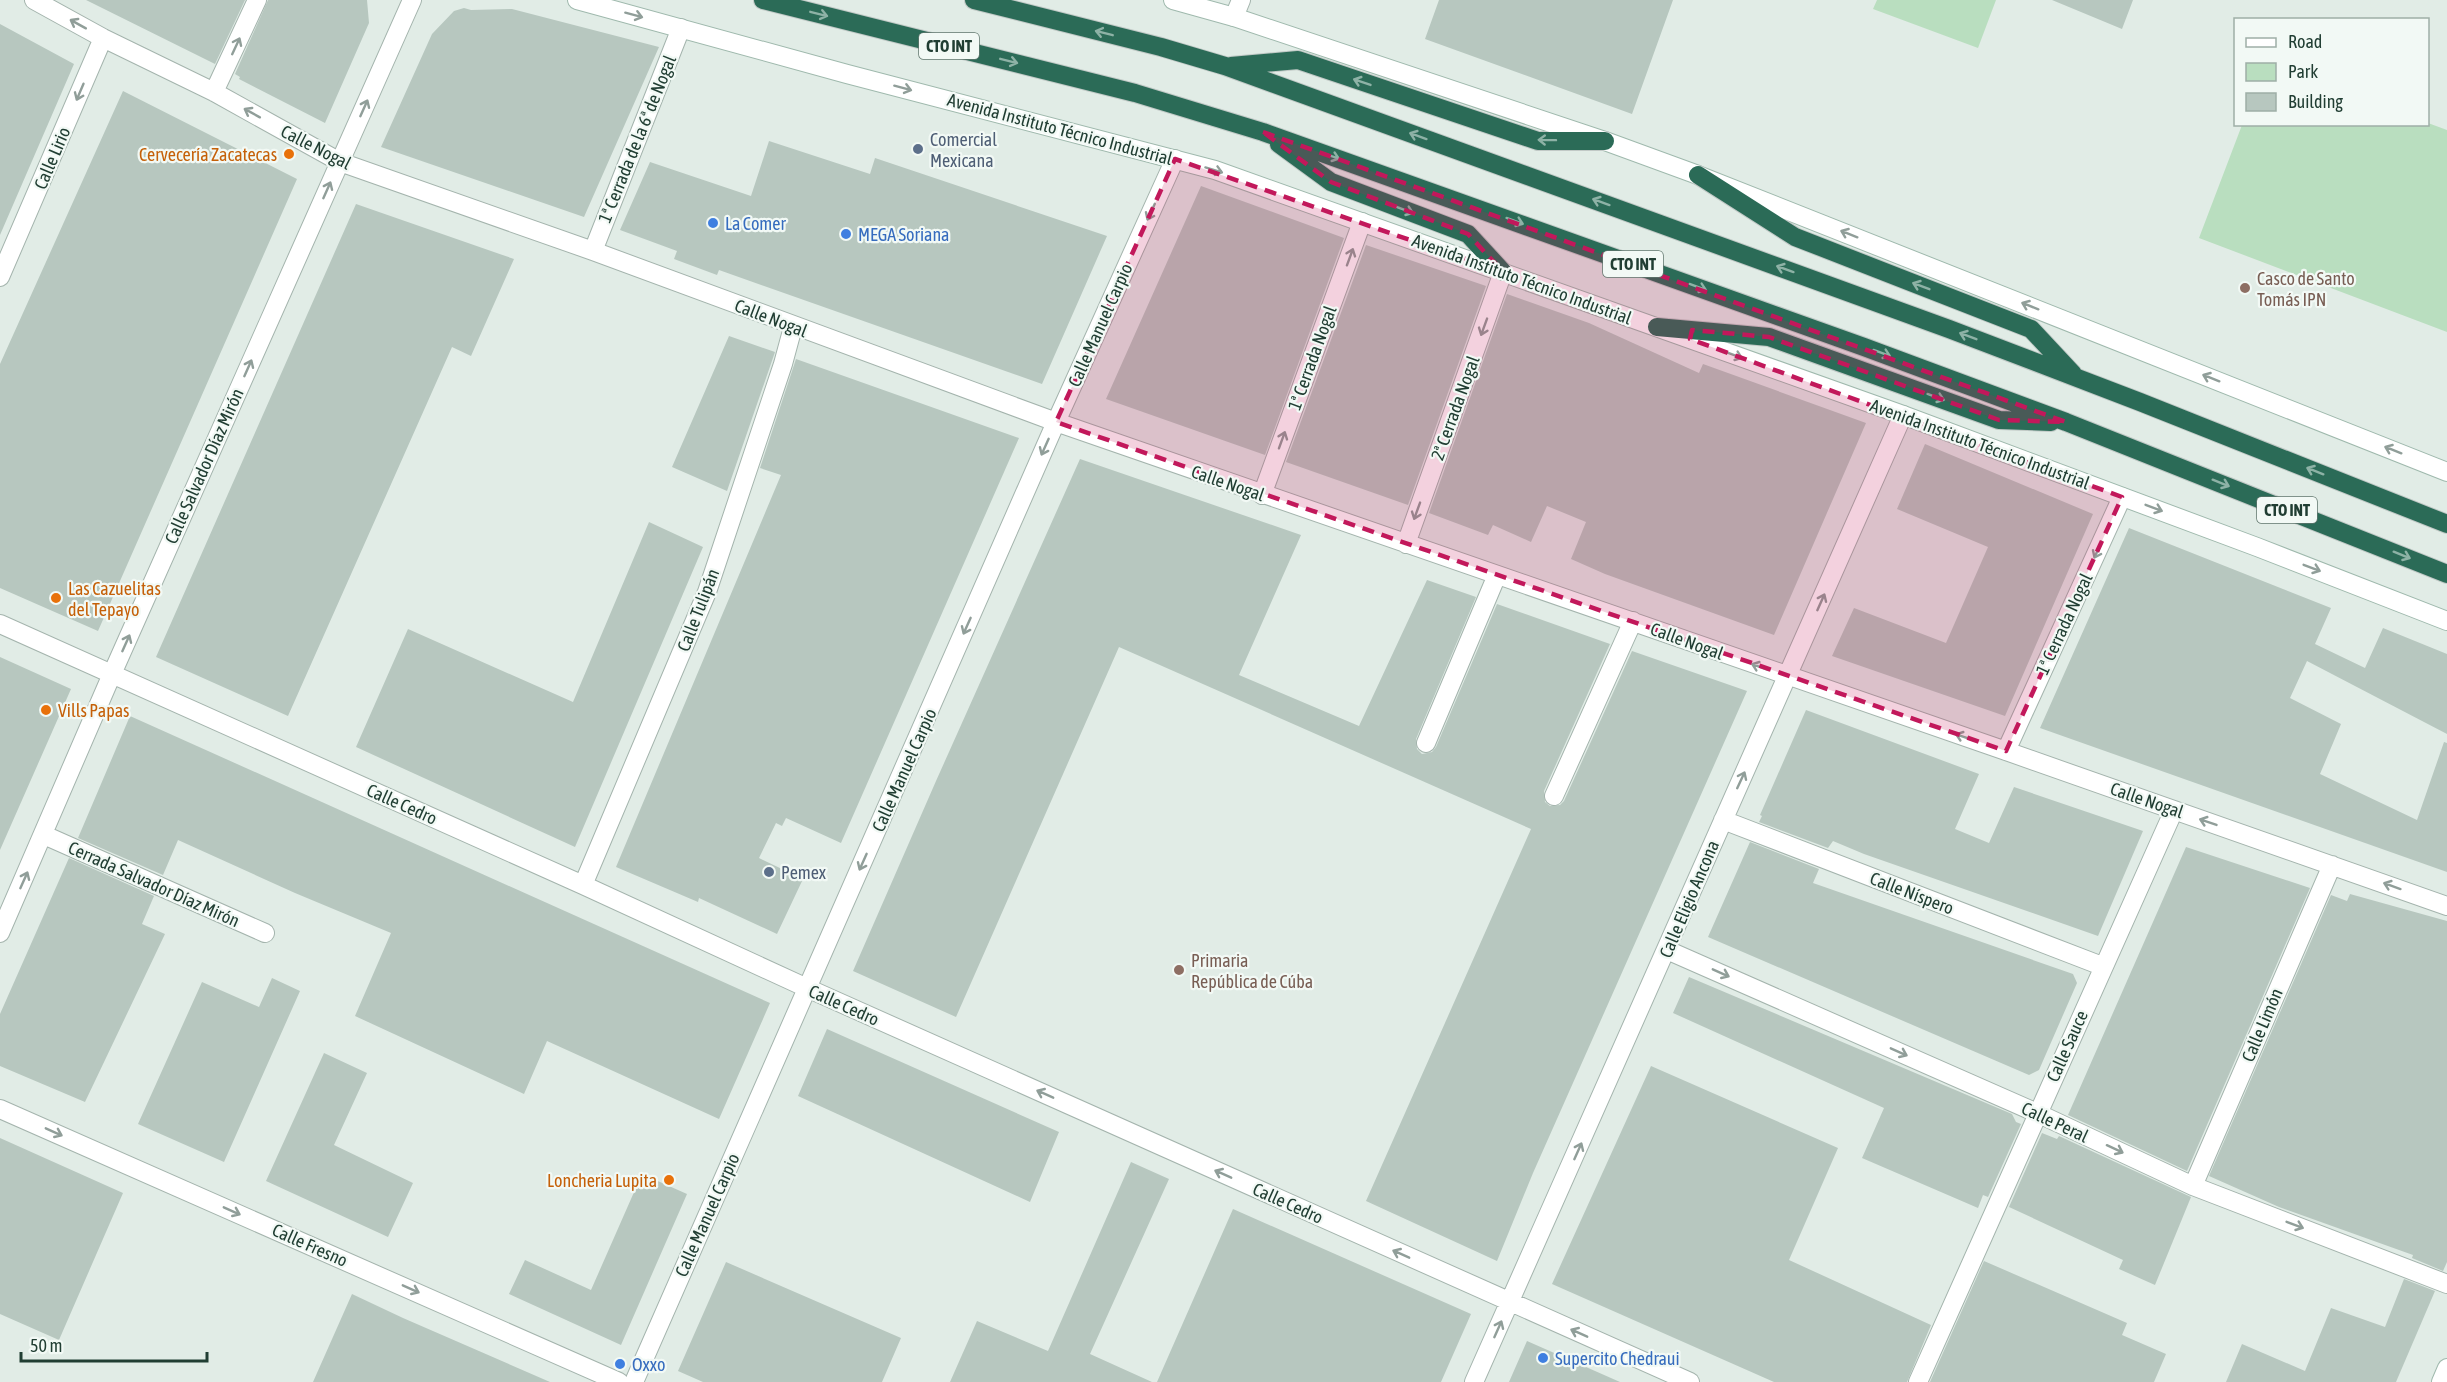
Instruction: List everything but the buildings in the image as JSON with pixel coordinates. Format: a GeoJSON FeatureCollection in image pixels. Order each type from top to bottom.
{"type":"FeatureCollection","features":[{"type":"Feature","properties":{"kind":"highway","name":"CTO INT"},"geometry":{"type":"LineString","coordinates":[[763,0],[1136,93],[1263,132],[1852,342],[2066,422],[2447,574]]}},
{"type":"Feature","properties":{"kind":"highway","name":"CTO INT"},"geometry":{"type":"LineString","coordinates":[[974,0],[1161,47],[1225,66],[1857,295],[2076,378],[2447,524]]}},
{"type":"Feature","properties":{"kind":"highway"},"geometry":{"type":"LineString","coordinates":[[1225,66],[1298,60],[1538,141],[1605,141]]}},
{"type":"Feature","properties":{"kind":"highway"},"geometry":{"type":"LineString","coordinates":[[1263,132],[1331,182],[1468,234],[1503,272]]}},
{"type":"Feature","properties":{"kind":"highway"},"geometry":{"type":"LineString","coordinates":[[1698,175],[1795,237],[2031,329],[2076,378]]}},
{"type":"Feature","properties":{"kind":"highway"},"geometry":{"type":"LineString","coordinates":[[1657,327],[1769,337],[1999,420],[2066,422]]}},
{"type":"Feature","properties":{"kind":"street","name":"Calle Nogal"},"geometry":{"type":"LineString","coordinates":[[34,0],[103,38],[214,92],[340,162],[593,250],[793,327],[1262,495],[1633,621],[2447,906]]}},
{"type":"Feature","properties":{"kind":"street"},"geometry":{"type":"LineString","coordinates":[[214,92],[257,0]]}},
{"type":"Feature","properties":{"kind":"street","name":"Calle Salvador Díaz Mirón"},"geometry":{"type":"LineString","coordinates":[[0,933],[112,674],[412,0]]}},
{"type":"Feature","properties":{"kind":"street","name":"Avenida Instituto Técnico Industrial"},"geometry":{"type":"LineString","coordinates":[[578,0],[858,77],[1215,170],[1903,415],[2447,621]]}},
{"type":"Feature","properties":{"kind":"street"},"geometry":{"type":"LineString","coordinates":[[1173,0],[1234,17],[1605,141],[1698,175],[2447,472]]}},
{"type":"Feature","properties":{"kind":"street"},"geometry":{"type":"LineString","coordinates":[[1234,17],[1241,0]]}},
{"type":"Feature","properties":{"kind":"street","name":"1ª Cerrada de la 6ª de Nogal"},"geometry":{"type":"LineString","coordinates":[[593,250],[681,27]]}},
{"type":"Feature","properties":{"kind":"street","name":"Calle Lirio"},"geometry":{"type":"LineString","coordinates":[[0,277],[103,38]]}},
{"type":"Feature","properties":{"kind":"street","name":"Calle Manuel Carpio"},"geometry":{"type":"LineString","coordinates":[[634,1382],[1056,422],[1175,159]]}},
{"type":"Feature","properties":{"kind":"street","name":"1ª Cerrada Nogal"},"geometry":{"type":"LineString","coordinates":[[1262,495],[1362,222]]}},
{"type":"Feature","properties":{"kind":"street","name":"2ª Cerrada Nogal"},"geometry":{"type":"LineString","coordinates":[[1406,544],[1503,272]]}},
{"type":"Feature","properties":{"kind":"street","name":"Calle Tulipán"},"geometry":{"type":"LineString","coordinates":[[583,885],[706,592],[783,364],[793,327]]}},
{"type":"Feature","properties":{"kind":"street","name":"Calle Eligio Ancona"},"geometry":{"type":"LineString","coordinates":[[1474,1382],[1903,415]]}},
{"type":"Feature","properties":{"kind":"street","name":"1ª Cerrada Nogal"},"geometry":{"type":"LineString","coordinates":[[2006,751],[2122,497]]}},
{"type":"Feature","properties":{"kind":"street"},"geometry":{"type":"LineString","coordinates":[[1426,743],[1497,575]]}},
{"type":"Feature","properties":{"kind":"street"},"geometry":{"type":"LineString","coordinates":[[1554,796],[1633,621]]}},
{"type":"Feature","properties":{"kind":"street","name":"Calle Cedro"},"geometry":{"type":"LineString","coordinates":[[0,624],[1509,1303],[1690,1382]]}},
{"type":"Feature","properties":{"kind":"street","name":"Calle Sauce"},"geometry":{"type":"LineString","coordinates":[[1918,1382],[2102,966],[2174,810]]}},
{"type":"Feature","properties":{"kind":"street","name":"Calle Níspero"},"geometry":{"type":"LineString","coordinates":[[1723,820],[2102,966]]}},
{"type":"Feature","properties":{"kind":"street","name":"Cerrada Salvador Díaz Mirón"},"geometry":{"type":"LineString","coordinates":[[44,835],[265,933]]}},
{"type":"Feature","properties":{"kind":"street","name":"Calle Limón"},"geometry":{"type":"LineString","coordinates":[[2193,1186],[2332,865]]}},
{"type":"Feature","properties":{"kind":"street","name":"Calle Peral"},"geometry":{"type":"LineString","coordinates":[[1667,950],[2037,1113],[2193,1186],[2447,1284]]}},
{"type":"Feature","properties":{"kind":"street","name":"Calle Fresno"},"geometry":{"type":"LineString","coordinates":[[0,1109],[619,1382]]}},
{"type":"Feature","properties":{"kind":"street"},"geometry":{"type":"LineString","coordinates":[[2441,1382],[2447,1368]]}},
{"type":"Feature","properties":{"kind":"highlighted area"},"geometry":{"type":"Polygon","coordinates":[[[1263,132],[2066,422],[1999,420],[1769,337],[1692,330],[1690,339],[2122,497],[2006,751],[1056,422],[1175,159],[1503,272],[1468,234],[1331,182],[1263,132]]]}},
{"type":"Feature","properties":{"kind":"green space"},"geometry":{"type":"Polygon","coordinates":[[[1877,0],[1996,0],[1978,48],[1873,9],[1877,0]]]}},
{"type":"Feature","properties":{"kind":"green space"},"geometry":{"type":"Polygon","coordinates":[[[2429,123],[2447,130],[2447,332],[2199,238],[2242,126],[2429,126],[2429,123]]]}},
{"type":"Feature","properties":{"kind":"place","name":"Comercial Mexicana"},"geometry":{"type":"Point","coordinates":[918,149]}},
{"type":"Feature","properties":{"kind":"place","name":"Cervecería Zacatecas"},"geometry":{"type":"Point","coordinates":[289,154]}},
{"type":"Feature","properties":{"kind":"place","name":"La Comer"},"geometry":{"type":"Point","coordinates":[713,223]}},
{"type":"Feature","properties":{"kind":"place","name":"MEGA Soriana"},"geometry":{"type":"Point","coordinates":[846,234]}},
{"type":"Feature","properties":{"kind":"place","name":"Casco de Santo Tomás IPN"},"geometry":{"type":"Point","coordinates":[2245,288]}},
{"type":"Feature","properties":{"kind":"place","name":"Las Cazuelitas del Tepayo"},"geometry":{"type":"Point","coordinates":[56,598]}},
{"type":"Feature","properties":{"kind":"place","name":"Vills Papas"},"geometry":{"type":"Point","coordinates":[46,710]}},
{"type":"Feature","properties":{"kind":"place","name":"Pemex"},"geometry":{"type":"Point","coordinates":[769,872]}},
{"type":"Feature","properties":{"kind":"place","name":"Primaria República de Cúba"},"geometry":{"type":"Point","coordinates":[1179,970]}},
{"type":"Feature","properties":{"kind":"place","name":"Loncheria Lupita"},"geometry":{"type":"Point","coordinates":[669,1180]}},
{"type":"Feature","properties":{"kind":"place","name":"Supercito Chedraui"},"geometry":{"type":"Point","coordinates":[1543,1358]}},
{"type":"Feature","properties":{"kind":"place","name":"Oxxo"},"geometry":{"type":"Point","coordinates":[620,1364]}}]}
